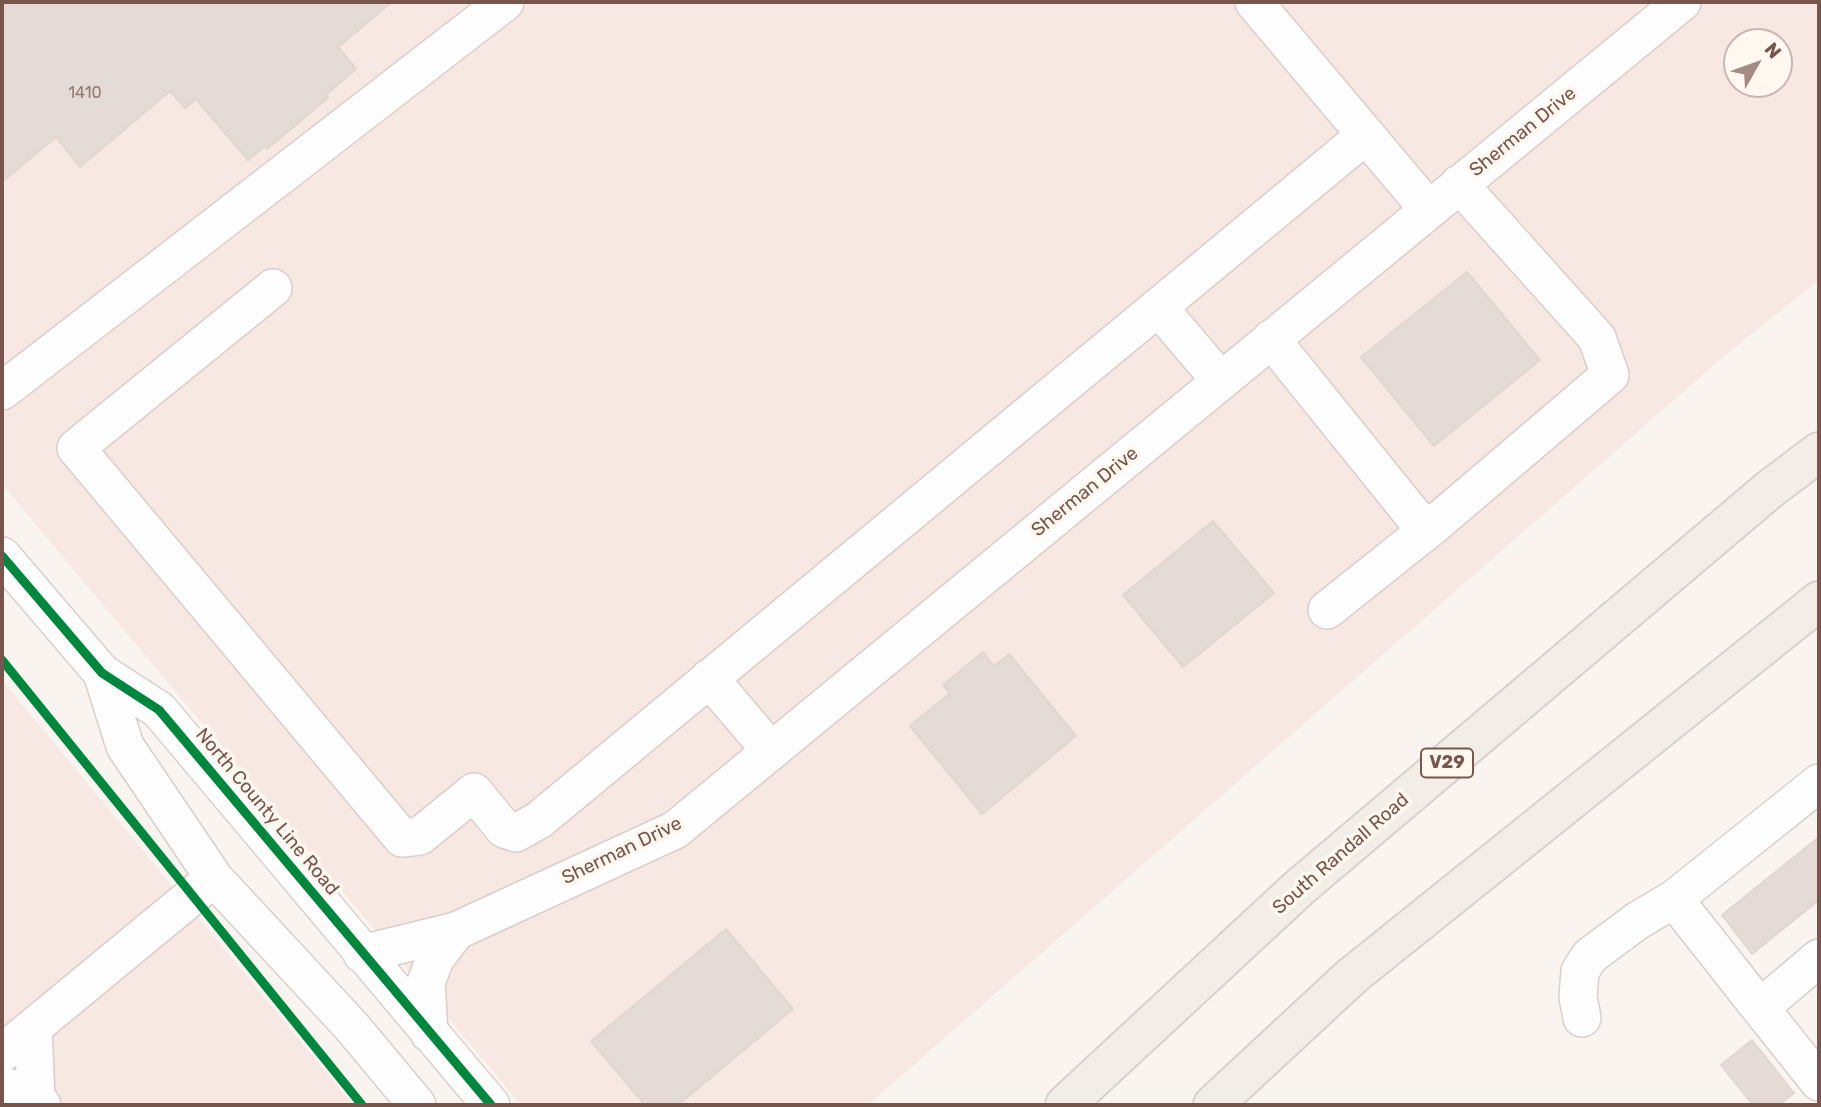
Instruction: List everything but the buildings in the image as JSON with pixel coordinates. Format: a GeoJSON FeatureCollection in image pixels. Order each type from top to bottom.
{"type":"FeatureCollection","features":[{"type":"Feature","properties":{"kind":"main road","name":"South Randall Road"},"geometry":{"type":"LineString","coordinates":[[1065,1105],[1300,887],[1760,498],[1819,452]]}},
{"type":"Feature","properties":{"kind":"main road"},"geometry":{"type":"LineString","coordinates":[[1213,1105],[1352,976],[1812,612]]}},
{"type":"Feature","properties":{"kind":"street"},"geometry":{"type":"LineString","coordinates":[[4,384],[505,2]]}},
{"type":"Feature","properties":{"kind":"street"},"geometry":{"type":"LineString","coordinates":[[1254,2],[1429,210]]}},
{"type":"Feature","properties":{"kind":"street","name":"Sherman Drive"},"geometry":{"type":"LineString","coordinates":[[362,954],[457,931],[675,830],[1682,2]]}},
{"type":"Feature","properties":{"kind":"street"},"geometry":{"type":"LineString","coordinates":[[273,288],[76,448],[402,838],[420,836],[474,792],[504,829],[516,833],[525,829],[709,678],[1366,135]]}},
{"type":"Feature","properties":{"kind":"street"},"geometry":{"type":"LineString","coordinates":[[1327,610],[1435,524],[1610,374],[1597,338],[1460,184]]}},
{"type":"Feature","properties":{"kind":"street"},"geometry":{"type":"LineString","coordinates":[[1158,307],[1221,381]]}},
{"type":"Feature","properties":{"kind":"street"},"geometry":{"type":"LineString","coordinates":[[1271,339],[1417,520],[1435,524]]}},
{"type":"Feature","properties":{"kind":"street","name":"North County Line Road"},"geometry":{"type":"LineString","coordinates":[[2,556],[103,673],[159,710],[491,1105]]}},
{"type":"Feature","properties":{"kind":"street","name":"North County Line Road"},"geometry":{"type":"LineString","coordinates":[[103,673],[125,746],[214,878],[352,1027],[416,1105]]}},
{"type":"Feature","properties":{"kind":"street"},"geometry":{"type":"LineString","coordinates":[[709,678],[771,751]]}},
{"type":"Feature","properties":{"kind":"street"},"geometry":{"type":"LineString","coordinates":[[1583,1018],[1578,997],[1580,971],[1590,956],[1637,921],[1674,899],[1819,783]]}},
{"type":"Feature","properties":{"kind":"street"},"geometry":{"type":"LineString","coordinates":[[2,1053],[214,878]]}},
{"type":"Feature","properties":{"kind":"street"},"geometry":{"type":"LineString","coordinates":[[1674,899],[1819,1082]]}},
{"type":"Feature","properties":{"kind":"street","name":"Sherman Drive"},"geometry":{"type":"LineString","coordinates":[[429,1033],[426,982],[435,959],[457,931]]}},
{"type":"Feature","properties":{"kind":"street"},"geometry":{"type":"LineString","coordinates":[[1760,1008],[1819,958]]}},
{"type":"Feature","properties":{"kind":"street"},"geometry":{"type":"LineString","coordinates":[[26,1096],[33,1028]]}},
{"type":"Feature","properties":{"kind":"shaded area"},"geometry":{"type":"Polygon","coordinates":[[[2,2],[1819,2],[1819,280],[1722,358],[868,1105],[521,1105],[2,484],[2,2]]]}},
{"type":"Feature","properties":{"kind":"shaded area"},"geometry":{"type":"Polygon","coordinates":[[[2,680],[353,1105],[2,1105],[2,680]]]}},
{"type":"Feature","properties":{"kind":"cycle path"},"geometry":{"type":"LineString","coordinates":[[2,556],[102,673],[159,710],[491,1105]]}},
{"type":"Feature","properties":{"kind":"cycle path"},"geometry":{"type":"LineString","coordinates":[[2,660],[362,1105]]}}]}
